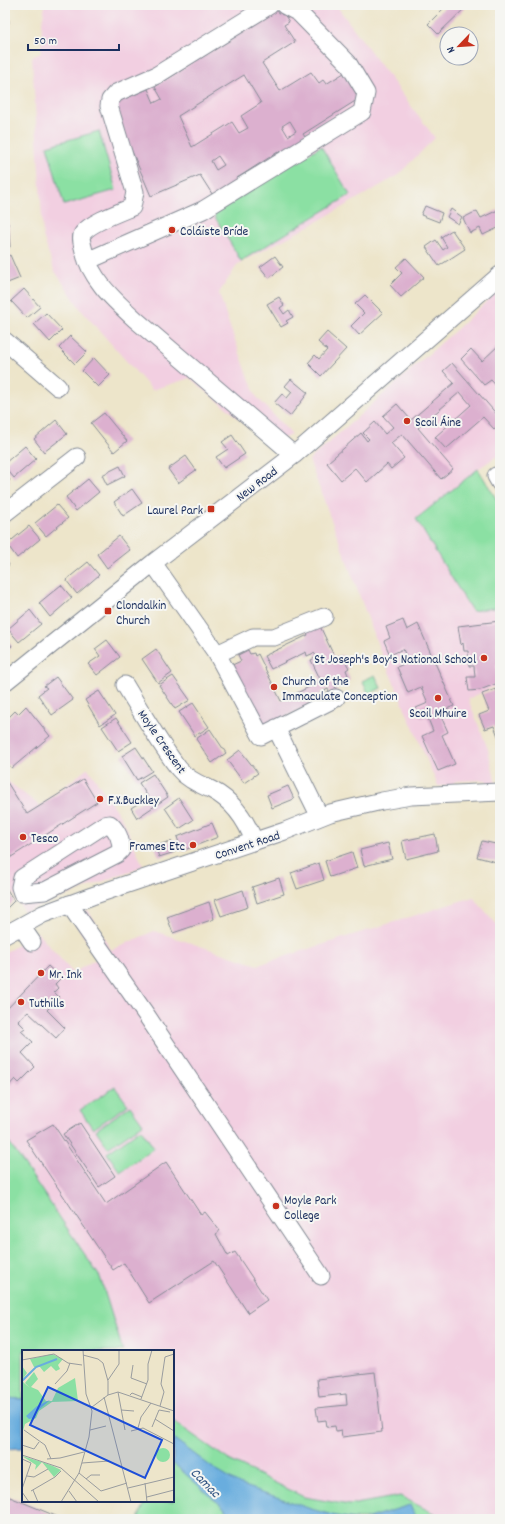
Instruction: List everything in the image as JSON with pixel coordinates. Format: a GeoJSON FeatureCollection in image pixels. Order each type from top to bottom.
{"type":"FeatureCollection","features":[{"type":"Feature","properties":{"kind":"street"},"geometry":{"type":"LineString","coordinates":[[270,5],[157,75],[116,93],[110,100],[109,106],[135,192],[132,207],[89,227],[82,234],[82,242],[84,254],[94,277],[116,301],[136,320],[294,455]]}},
{"type":"Feature","properties":{"kind":"street"},"geometry":{"type":"LineString","coordinates":[[88,261],[203,210],[362,112],[366,93],[348,63],[299,13],[284,5]]}},
{"type":"Feature","properties":{"kind":"street","name":"New Road"},"geometry":{"type":"LineString","coordinates":[[5,682],[152,563],[294,455],[500,275]]}},
{"type":"Feature","properties":{"kind":"street"},"geometry":{"type":"LineString","coordinates":[[5,341],[58,387]]}},
{"type":"Feature","properties":{"kind":"street"},"geometry":{"type":"LineString","coordinates":[[5,513],[77,456]]}},
{"type":"Feature","properties":{"kind":"street"},"geometry":{"type":"LineString","coordinates":[[152,563],[217,654],[261,736],[336,698]]}},
{"type":"Feature","properties":{"kind":"street"},"geometry":{"type":"LineString","coordinates":[[217,654],[253,637],[274,637],[324,617]]}},
{"type":"Feature","properties":{"kind":"street","name":"Moyle Crescent"},"geometry":{"type":"LineString","coordinates":[[126,685],[179,770],[194,782],[213,790],[228,801],[247,823],[254,841]]}},
{"type":"Feature","properties":{"kind":"street"},"geometry":{"type":"LineString","coordinates":[[276,728],[320,817]]}},
{"type":"Feature","properties":{"kind":"street","name":"Convent Road"},"geometry":{"type":"LineString","coordinates":[[5,935],[27,923],[69,904],[106,890],[285,831],[330,813],[411,796],[500,792]]}},
{"type":"Feature","properties":{"kind":"street"},"geometry":{"type":"LineString","coordinates":[[22,893],[45,891],[102,861],[109,859],[121,850],[121,842],[117,831],[110,824],[104,825],[22,878],[20,887],[22,893],[26,905],[27,923],[32,942]]}},
{"type":"Feature","properties":{"kind":"street"},"geometry":{"type":"LineString","coordinates":[[102,861],[101,872],[106,890]]}},
{"type":"Feature","properties":{"kind":"street"},"geometry":{"type":"LineString","coordinates":[[69,904],[147,1016],[321,1276]]}},
{"type":"Feature","properties":{"kind":"shaded area","name":"Coláiste Bríde"},"geometry":{"type":"Polygon","coordinates":[[[45,5],[336,5],[435,138],[397,176],[313,224],[238,264],[219,293],[256,396],[292,435],[268,444],[190,378],[152,390],[82,311],[54,270],[43,236],[32,57],[41,53],[42,23],[45,5]]]}},
{"type":"Feature","properties":{"kind":"shaded area"},"geometry":{"type":"Polygon","coordinates":[[[500,289],[500,454],[478,469],[416,519],[472,611],[500,607],[500,684],[468,699],[488,749],[496,784],[488,784],[486,780],[456,781],[450,786],[438,786],[379,648],[309,460],[500,289]]]}},
{"type":"Feature","properties":{"kind":"shaded area"},"geometry":{"type":"Polygon","coordinates":[[[88,768],[125,824],[143,866],[24,912],[5,878],[5,779],[40,806],[88,768]]]}},
{"type":"Feature","properties":{"kind":"shaded area","name":"Moyle Park College"},"geometry":{"type":"Polygon","coordinates":[[[473,897],[500,928],[500,1519],[445,1519],[400,1496],[350,1505],[304,1497],[229,1460],[174,1422],[174,1350],[123,1350],[100,1277],[5,1136],[5,1104],[8,1101],[5,1098],[5,953],[37,932],[73,973],[98,958],[72,918],[88,910],[111,950],[154,931],[258,965],[473,897]]]}},
{"type":"Feature","properties":{"kind":"green space"},"geometry":{"type":"Polygon","coordinates":[[[99,131],[116,190],[64,205],[47,146],[99,131]]]}},
{"type":"Feature","properties":{"kind":"green space"},"geometry":{"type":"Polygon","coordinates":[[[321,146],[350,195],[241,261],[212,212],[321,146]]]}},
{"type":"Feature","properties":{"kind":"green space"},"geometry":{"type":"Polygon","coordinates":[[[478,469],[500,505],[500,607],[472,611],[416,519],[478,469]]]}},
{"type":"Feature","properties":{"kind":"green space"},"geometry":{"type":"Polygon","coordinates":[[[375,675],[381,688],[369,694],[362,681],[375,675]]]}},
{"type":"Feature","properties":{"kind":"green space"},"geometry":{"type":"Polygon","coordinates":[[[115,1087],[128,1105],[93,1129],[80,1110],[115,1087]]]}},
{"type":"Feature","properties":{"kind":"green space"},"geometry":{"type":"Polygon","coordinates":[[[130,1106],[143,1124],[108,1148],[96,1130],[130,1106]]]}},
{"type":"Feature","properties":{"kind":"green space"},"geometry":{"type":"Polygon","coordinates":[[[141,1129],[154,1148],[120,1172],[107,1153],[141,1129]]]}},
{"type":"Feature","properties":{"kind":"green space"},"geometry":{"type":"Polygon","coordinates":[[[5,1136],[100,1277],[123,1350],[22,1350],[22,1399],[5,1398],[5,1136]]]}},
{"type":"Feature","properties":{"kind":"green space"},"geometry":{"type":"Polygon","coordinates":[[[174,1422],[229,1460],[304,1497],[350,1505],[400,1496],[445,1519],[138,1519],[146,1502],[174,1502],[174,1422]]]}},
{"type":"Feature","properties":{"kind":"water"},"geometry":{"type":"Polygon","coordinates":[[[5,1398],[22,1399],[22,1448],[5,1449],[5,1398]]]}},
{"type":"Feature","properties":{"kind":"water","name":"Camac"},"geometry":{"type":"Polygon","coordinates":[[[174,1439],[217,1471],[239,1484],[311,1509],[336,1516],[356,1519],[233,1519],[232,1515],[174,1464],[174,1439]]]}},
{"type":"Feature","properties":{"kind":"water"},"geometry":{"type":"Polygon","coordinates":[[[410,1505],[416,1519],[365,1519],[410,1505]]]}},
{"type":"Feature","properties":{"kind":"building"},"geometry":{"type":"Polygon","coordinates":[[[5,5],[7,5],[9,23],[5,23],[5,5]]]}},
{"type":"Feature","properties":{"kind":"building"},"geometry":{"type":"Polygon","coordinates":[[[447,5],[467,6],[446,26],[439,26],[438,34],[428,24],[447,5]]]}},
{"type":"Feature","properties":{"kind":"building"},"geometry":{"type":"Polygon","coordinates":[[[279,9],[282,15],[284,14],[289,22],[284,25],[295,42],[262,63],[280,91],[311,72],[319,83],[323,80],[326,84],[344,73],[360,98],[303,134],[307,140],[281,156],[278,152],[237,178],[239,182],[214,197],[200,175],[151,196],[112,104],[148,89],[154,103],[162,99],[155,87],[279,9]],[[244,75],[178,116],[192,147],[232,122],[239,133],[248,128],[241,116],[261,103],[244,75]],[[290,121],[282,126],[288,136],[296,131],[290,121]],[[218,156],[211,161],[216,170],[224,165],[218,156]]]}},
{"type":"Feature","properties":{"kind":"building"},"geometry":{"type":"Polygon","coordinates":[[[6,198],[7,215],[5,215],[6,198]]]}},
{"type":"Feature","properties":{"kind":"building"},"geometry":{"type":"Polygon","coordinates":[[[425,206],[442,213],[439,222],[421,215],[425,206]]]}},
{"type":"Feature","properties":{"kind":"building"},"geometry":{"type":"Polygon","coordinates":[[[451,209],[462,217],[458,224],[447,217],[451,209]]]}},
{"type":"Feature","properties":{"kind":"building"},"geometry":{"type":"Polygon","coordinates":[[[498,210],[500,215],[500,227],[483,235],[480,228],[470,233],[463,218],[477,211],[481,218],[498,210]]]}},
{"type":"Feature","properties":{"kind":"building"},"geometry":{"type":"Polygon","coordinates":[[[8,223],[10,247],[5,248],[5,224],[8,223]]]}},
{"type":"Feature","properties":{"kind":"building"},"geometry":{"type":"Polygon","coordinates":[[[452,230],[465,249],[439,266],[426,247],[436,240],[443,250],[447,247],[441,237],[452,230]]]}},
{"type":"Feature","properties":{"kind":"building"},"geometry":{"type":"Polygon","coordinates":[[[10,255],[20,278],[5,284],[5,258],[10,255]]]}},
{"type":"Feature","properties":{"kind":"building"},"geometry":{"type":"Polygon","coordinates":[[[275,256],[283,267],[269,278],[260,267],[275,256]]]}},
{"type":"Feature","properties":{"kind":"building"},"geometry":{"type":"Polygon","coordinates":[[[406,258],[424,277],[401,297],[390,285],[402,273],[396,267],[406,258]]]}},
{"type":"Feature","properties":{"kind":"building"},"geometry":{"type":"Polygon","coordinates":[[[24,289],[40,307],[27,318],[11,301],[24,289]]]}},
{"type":"Feature","properties":{"kind":"building"},"geometry":{"type":"Polygon","coordinates":[[[365,295],[383,313],[359,335],[351,326],[364,313],[355,304],[365,295]]]}},
{"type":"Feature","properties":{"kind":"building"},"geometry":{"type":"Polygon","coordinates":[[[279,297],[284,305],[280,308],[284,314],[289,310],[293,317],[286,321],[288,323],[281,327],[267,304],[279,297]]]}},
{"type":"Feature","properties":{"kind":"building"},"geometry":{"type":"Polygon","coordinates":[[[46,313],[62,330],[50,342],[34,324],[46,313]]]}},
{"type":"Feature","properties":{"kind":"building"},"geometry":{"type":"Polygon","coordinates":[[[327,332],[346,349],[321,376],[308,363],[315,355],[319,359],[327,350],[318,342],[327,332]]]}},
{"type":"Feature","properties":{"kind":"building"},"geometry":{"type":"Polygon","coordinates":[[[70,336],[87,352],[75,364],[59,348],[70,336]]]}},
{"type":"Feature","properties":{"kind":"building"},"geometry":{"type":"Polygon","coordinates":[[[500,344],[500,390],[491,380],[484,385],[461,359],[471,349],[482,361],[500,344]]]}},
{"type":"Feature","properties":{"kind":"building"},"geometry":{"type":"Polygon","coordinates":[[[94,358],[110,375],[98,387],[82,371],[94,358]]]}},
{"type":"Feature","properties":{"kind":"building","name":"Scoil Áine"},"geometry":{"type":"Polygon","coordinates":[[[452,363],[500,418],[500,424],[494,429],[483,417],[446,449],[435,437],[471,405],[460,392],[418,428],[453,469],[441,479],[402,434],[391,443],[404,458],[391,469],[387,464],[367,482],[355,468],[341,480],[327,463],[361,433],[367,441],[369,439],[363,433],[375,422],[385,434],[393,427],[383,416],[397,404],[411,420],[454,383],[443,371],[452,363]]]}},
{"type":"Feature","properties":{"kind":"building"},"geometry":{"type":"Polygon","coordinates":[[[291,379],[308,393],[290,416],[274,403],[282,394],[287,398],[292,392],[285,386],[291,379]]]}},
{"type":"Feature","properties":{"kind":"building"},"geometry":{"type":"Polygon","coordinates":[[[104,413],[127,441],[114,452],[91,423],[104,413]]]}},
{"type":"Feature","properties":{"kind":"building"},"geometry":{"type":"Polygon","coordinates":[[[56,420],[67,434],[44,452],[34,439],[56,420]]]}},
{"type":"Feature","properties":{"kind":"building"},"geometry":{"type":"Polygon","coordinates":[[[232,435],[245,454],[224,468],[216,457],[228,449],[222,442],[232,435]]]}},
{"type":"Feature","properties":{"kind":"building"},"geometry":{"type":"Polygon","coordinates":[[[25,446],[36,459],[14,478],[5,467],[5,463],[25,446]]]}},
{"type":"Feature","properties":{"kind":"building"},"geometry":{"type":"Polygon","coordinates":[[[186,456],[196,470],[178,483],[168,469],[186,456]]]}},
{"type":"Feature","properties":{"kind":"building"},"geometry":{"type":"Polygon","coordinates":[[[120,466],[125,476],[107,485],[102,475],[120,466]]]}},
{"type":"Feature","properties":{"kind":"building"},"geometry":{"type":"Polygon","coordinates":[[[5,475],[10,480],[5,484],[5,475]]]}},
{"type":"Feature","properties":{"kind":"building"},"geometry":{"type":"Polygon","coordinates":[[[88,479],[99,492],[76,511],[66,497],[88,479]]]}},
{"type":"Feature","properties":{"kind":"building"},"geometry":{"type":"Polygon","coordinates":[[[132,489],[142,503],[123,516],[114,502],[132,489]]]}},
{"type":"Feature","properties":{"kind":"building"},"geometry":{"type":"Polygon","coordinates":[[[57,505],[68,518],[46,536],[35,523],[57,505]]]}},
{"type":"Feature","properties":{"kind":"building"},"geometry":{"type":"Polygon","coordinates":[[[29,526],[40,539],[17,558],[7,544],[29,526]]]}},
{"type":"Feature","properties":{"kind":"building"},"geometry":{"type":"Polygon","coordinates":[[[119,536],[130,550],[107,568],[97,554],[119,536]]]}},
{"type":"Feature","properties":{"kind":"building"},"geometry":{"type":"Polygon","coordinates":[[[5,559],[9,565],[5,568],[5,559]]]}},
{"type":"Feature","properties":{"kind":"building"},"geometry":{"type":"Polygon","coordinates":[[[88,562],[99,575],[77,594],[66,580],[88,562]]]}},
{"type":"Feature","properties":{"kind":"building"},"geometry":{"type":"Polygon","coordinates":[[[61,585],[72,598],[50,617],[39,603],[61,585]]]}},
{"type":"Feature","properties":{"kind":"building"},"geometry":{"type":"Polygon","coordinates":[[[30,610],[41,624],[19,642],[8,629],[30,610]]]}},
{"type":"Feature","properties":{"kind":"building","name":"Scoil Mhuire"},"geometry":{"type":"Polygon","coordinates":[[[403,620],[407,630],[418,624],[454,706],[439,712],[448,732],[442,735],[455,764],[438,771],[422,736],[433,731],[427,716],[421,718],[416,708],[428,703],[421,687],[408,693],[397,667],[408,662],[403,649],[390,655],[384,641],[390,638],[386,627],[403,620]]]}},
{"type":"Feature","properties":{"kind":"building","name":"St Joseph's Boy's National School"},"geometry":{"type":"Polygon","coordinates":[[[500,621],[500,665],[496,665],[498,683],[480,690],[469,691],[467,677],[475,677],[474,666],[469,666],[468,651],[464,651],[463,643],[461,645],[458,626],[500,621]]]}},
{"type":"Feature","properties":{"kind":"building"},"geometry":{"type":"Polygon","coordinates":[[[319,624],[335,658],[342,655],[349,668],[346,670],[350,680],[335,687],[338,693],[331,696],[328,689],[320,693],[322,698],[261,730],[230,666],[241,661],[238,655],[248,650],[250,654],[254,653],[255,656],[258,654],[281,701],[321,681],[311,660],[317,657],[314,653],[307,656],[306,652],[271,669],[264,656],[308,635],[306,631],[319,624]]]}},
{"type":"Feature","properties":{"kind":"building"},"geometry":{"type":"Polygon","coordinates":[[[5,637],[12,646],[5,652],[5,637]]]}},
{"type":"Feature","properties":{"kind":"building"},"geometry":{"type":"Polygon","coordinates":[[[107,640],[120,657],[97,675],[88,664],[100,656],[95,649],[107,640]]]}},
{"type":"Feature","properties":{"kind":"building"},"geometry":{"type":"Polygon","coordinates":[[[156,649],[172,673],[158,683],[142,659],[156,649]]]}},
{"type":"Feature","properties":{"kind":"building"},"geometry":{"type":"Polygon","coordinates":[[[173,676],[190,700],[175,709],[159,685],[173,676]]]}},
{"type":"Feature","properties":{"kind":"building"},"geometry":{"type":"Polygon","coordinates":[[[56,677],[73,700],[52,715],[38,695],[47,688],[44,686],[56,677]]]}},
{"type":"Feature","properties":{"kind":"building"},"geometry":{"type":"Polygon","coordinates":[[[496,689],[500,698],[500,741],[494,726],[485,729],[479,715],[489,711],[482,694],[496,689]]]}},
{"type":"Feature","properties":{"kind":"building"},"geometry":{"type":"Polygon","coordinates":[[[99,691],[115,715],[100,725],[85,700],[99,691]]]}},
{"type":"Feature","properties":{"kind":"building"},"geometry":{"type":"Polygon","coordinates":[[[193,703],[209,727],[195,736],[179,712],[193,703]]]}},
{"type":"Feature","properties":{"kind":"building"},"geometry":{"type":"Polygon","coordinates":[[[26,706],[50,736],[12,768],[6,763],[5,764],[5,721],[15,711],[18,714],[26,706]]]}},
{"type":"Feature","properties":{"kind":"building"},"geometry":{"type":"Polygon","coordinates":[[[116,718],[132,742],[118,751],[102,727],[116,718]]]}},
{"type":"Feature","properties":{"kind":"building"},"geometry":{"type":"Polygon","coordinates":[[[210,729],[226,753],[212,763],[196,739],[210,729]]]}},
{"type":"Feature","properties":{"kind":"building"},"geometry":{"type":"Polygon","coordinates":[[[136,747],[152,771],[137,780],[122,756],[136,747]]]}},
{"type":"Feature","properties":{"kind":"building"},"geometry":{"type":"Polygon","coordinates":[[[240,750],[258,773],[244,783],[227,760],[240,750]]]}},
{"type":"Feature","properties":{"kind":"building"},"geometry":{"type":"Polygon","coordinates":[[[153,774],[168,797],[137,818],[131,808],[148,797],[139,783],[153,774]]]}},
{"type":"Feature","properties":{"kind":"building","name":"Tesco"},"geometry":{"type":"Polygon","coordinates":[[[5,779],[27,814],[83,779],[97,802],[5,861],[5,779]]]}},
{"type":"Feature","properties":{"kind":"building"},"geometry":{"type":"Polygon","coordinates":[[[288,786],[294,799],[272,808],[267,795],[288,786]]]}},
{"type":"Feature","properties":{"kind":"building"},"geometry":{"type":"Polygon","coordinates":[[[179,798],[193,820],[179,829],[165,808],[179,798]]]}},
{"type":"Feature","properties":{"kind":"building"},"geometry":{"type":"Polygon","coordinates":[[[212,823],[218,837],[182,851],[177,837],[212,823]]]}},
{"type":"Feature","properties":{"kind":"building"},"geometry":{"type":"Polygon","coordinates":[[[435,834],[438,851],[406,859],[402,841],[435,834]]]}},
{"type":"Feature","properties":{"kind":"building"},"geometry":{"type":"Polygon","coordinates":[[[171,841],[175,852],[159,857],[155,846],[171,841]]]}},
{"type":"Feature","properties":{"kind":"building"},"geometry":{"type":"Polygon","coordinates":[[[482,841],[500,845],[500,863],[477,857],[482,841]]]}},
{"type":"Feature","properties":{"kind":"building"},"geometry":{"type":"Polygon","coordinates":[[[388,843],[392,859],[364,866],[360,850],[388,843]]]}},
{"type":"Feature","properties":{"kind":"building"},"geometry":{"type":"Polygon","coordinates":[[[352,852],[357,868],[330,877],[325,861],[352,852]]]}},
{"type":"Feature","properties":{"kind":"building"},"geometry":{"type":"Polygon","coordinates":[[[319,863],[324,880],[297,889],[291,873],[319,863]]]}},
{"type":"Feature","properties":{"kind":"building"},"geometry":{"type":"Polygon","coordinates":[[[279,878],[284,894],[257,903],[252,887],[279,878]]]}},
{"type":"Feature","properties":{"kind":"building"},"geometry":{"type":"Polygon","coordinates":[[[5,886],[14,901],[5,910],[5,886]]]}},
{"type":"Feature","properties":{"kind":"building"},"geometry":{"type":"Polygon","coordinates":[[[243,890],[248,907],[221,916],[215,900],[243,890]]]}},
{"type":"Feature","properties":{"kind":"building"},"geometry":{"type":"Polygon","coordinates":[[[209,902],[214,919],[173,933],[167,917],[209,902]]]}},
{"type":"Feature","properties":{"kind":"building"},"geometry":{"type":"Polygon","coordinates":[[[48,966],[61,978],[55,984],[58,988],[54,992],[59,997],[47,1010],[65,1028],[56,1038],[28,1012],[18,1021],[25,1028],[21,1031],[33,1042],[22,1053],[35,1067],[19,1083],[15,1079],[5,1090],[5,1011],[48,966]]]}},
{"type":"Feature","properties":{"kind":"building"},"geometry":{"type":"Polygon","coordinates":[[[80,1123],[115,1176],[99,1187],[63,1134],[80,1123]]]}},
{"type":"Feature","properties":{"kind":"building"},"geometry":{"type":"Polygon","coordinates":[[[53,1124],[106,1204],[166,1162],[201,1215],[205,1212],[220,1231],[216,1234],[228,1256],[235,1252],[267,1300],[248,1313],[214,1261],[149,1303],[124,1263],[113,1270],[26,1140],[53,1124]]]}},
{"type":"Feature","properties":{"kind":"building"},"geometry":{"type":"Polygon","coordinates":[[[375,1372],[382,1432],[342,1437],[341,1430],[336,1431],[335,1426],[327,1427],[326,1420],[318,1421],[316,1408],[347,1405],[346,1394],[319,1397],[317,1379],[375,1372]]]}},
{"type":"Feature","properties":{"kind":"building"},"geometry":{"type":"Polygon","coordinates":[[[5,1495],[63,1519],[5,1519],[5,1495]]]}},
{"type":"Feature","properties":{"kind":"place","name":"Coláiste Bríde"},"geometry":{"type":"Point","coordinates":[172,230]}},
{"type":"Feature","properties":{"kind":"place","name":"Scoil Áine"},"geometry":{"type":"Point","coordinates":[407,421]}},
{"type":"Feature","properties":{"kind":"place","name":"Laurel Park"},"geometry":{"type":"Point","coordinates":[211,509]}},
{"type":"Feature","properties":{"kind":"place","name":"Clondalkin Church"},"geometry":{"type":"Point","coordinates":[108,611]}},
{"type":"Feature","properties":{"kind":"place","name":"St Joseph's Boy's National School"},"geometry":{"type":"Point","coordinates":[484,658]}},
{"type":"Feature","properties":{"kind":"place","name":"Church of the Immaculate Conception"},"geometry":{"type":"Point","coordinates":[274,687]}},
{"type":"Feature","properties":{"kind":"place","name":"Scoil Mhuire"},"geometry":{"type":"Point","coordinates":[438,698]}},
{"type":"Feature","properties":{"kind":"place","name":"F.X.Buckley"},"geometry":{"type":"Point","coordinates":[100,799]}},
{"type":"Feature","properties":{"kind":"place","name":"Tesco"},"geometry":{"type":"Point","coordinates":[23,837]}},
{"type":"Feature","properties":{"kind":"place","name":"Frames Etc"},"geometry":{"type":"Point","coordinates":[193,845]}},
{"type":"Feature","properties":{"kind":"place","name":"Mr. Ink"},"geometry":{"type":"Point","coordinates":[41,973]}},
{"type":"Feature","properties":{"kind":"place","name":"Tuthills"},"geometry":{"type":"Point","coordinates":[21,1002]}},
{"type":"Feature","properties":{"kind":"place","name":"Moyle Park College"},"geometry":{"type":"Point","coordinates":[276,1206]}}]}
